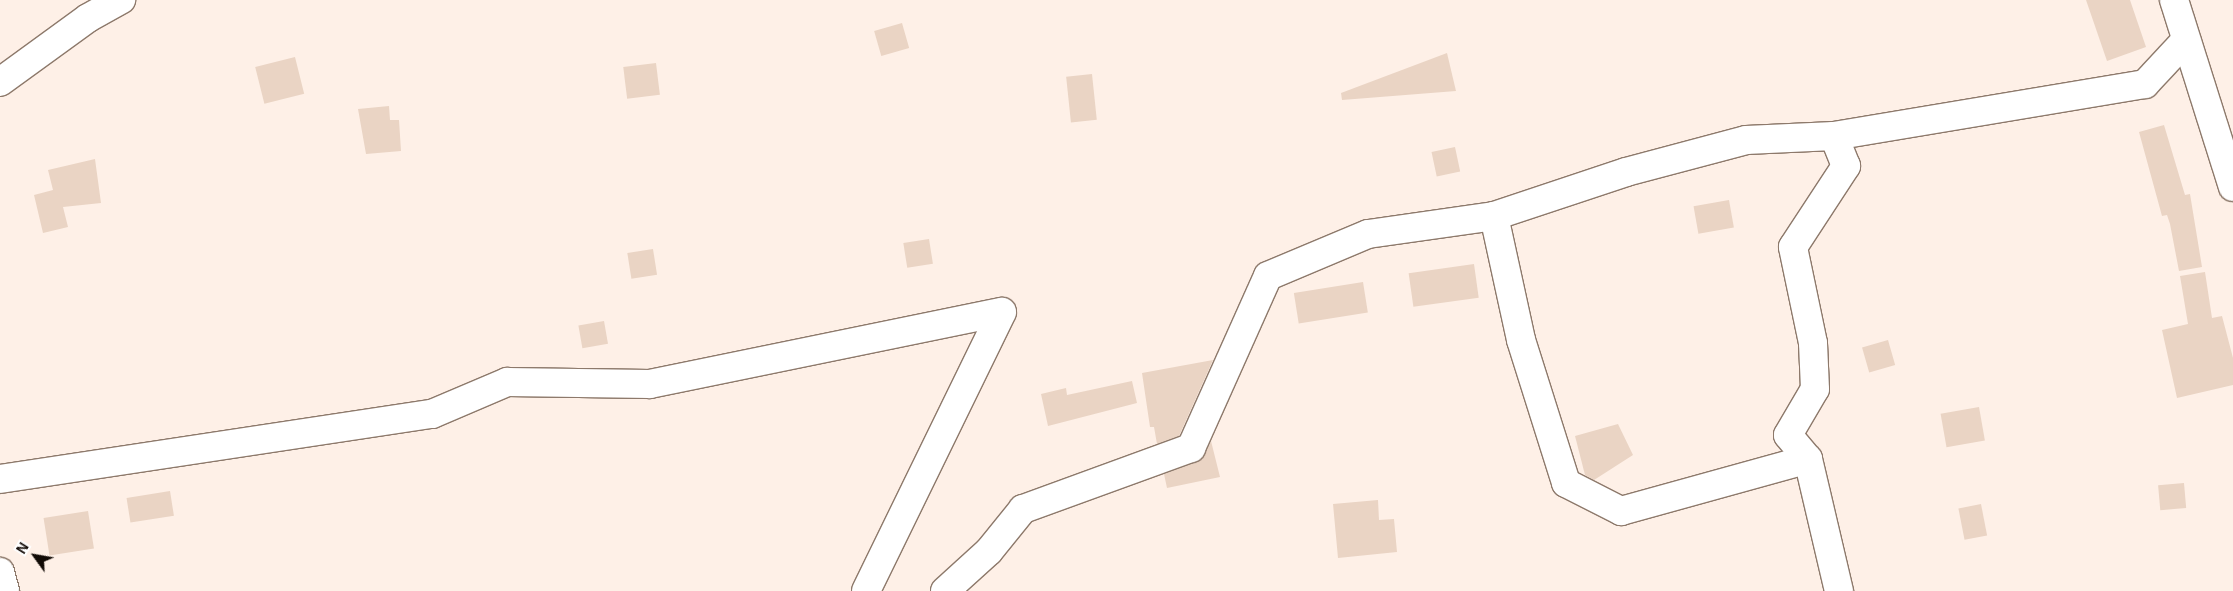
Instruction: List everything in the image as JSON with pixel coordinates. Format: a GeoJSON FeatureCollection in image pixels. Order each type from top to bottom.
{"type":"FeatureCollection","features":[{"type":"Feature","properties":{"kind":"street"},"geometry":{"type":"LineString","coordinates":[[0,82],[88,18],[121,0]]}},
{"type":"Feature","properties":{"kind":"street"},"geometry":{"type":"LineString","coordinates":[[2174,0],[2233,187]]}},
{"type":"Feature","properties":{"kind":"street"},"geometry":{"type":"LineString","coordinates":[[945,591],[989,551],[1023,509],[1191,448],[1268,276],[1368,234],[1494,216],[1626,172],[1746,140],[1834,136],[2145,84],[2186,40]]}},
{"type":"Feature","properties":{"kind":"street"},"geometry":{"type":"LineString","coordinates":[[1834,136],[1846,166],[1793,246],[1813,344],[1815,389],[1788,434],[1808,459],[1839,591]]}},
{"type":"Feature","properties":{"kind":"street"},"geometry":{"type":"LineString","coordinates":[[1494,216],[1521,340],[1566,483],[1622,511],[1808,459]]}},
{"type":"Feature","properties":{"kind":"street"},"geometry":{"type":"LineString","coordinates":[[0,479],[432,414],[507,382],[650,384],[1002,312],[866,591]]}},
{"type":"Feature","properties":{"kind":"street"},"geometry":{"type":"LineString","coordinates":[[0,572],[5,591]]}},
{"type":"Feature","properties":{"kind":"building"},"geometry":{"type":"Polygon","coordinates":[[[2086,0],[2130,0],[2146,47],[2107,61],[2086,0]]]}},
{"type":"Feature","properties":{"kind":"building"},"geometry":{"type":"Polygon","coordinates":[[[902,23],[909,48],[881,56],[874,31],[902,23]]]}},
{"type":"Feature","properties":{"kind":"building"},"geometry":{"type":"Polygon","coordinates":[[[1447,53],[1456,91],[1342,100],[1341,93],[1447,53]]]}},
{"type":"Feature","properties":{"kind":"building"},"geometry":{"type":"Polygon","coordinates":[[[295,57],[304,94],[264,104],[255,67],[295,57]]]}},
{"type":"Feature","properties":{"kind":"building"},"geometry":{"type":"Polygon","coordinates":[[[656,63],[660,95],[627,99],[623,67],[656,63]]]}},
{"type":"Feature","properties":{"kind":"building"},"geometry":{"type":"Polygon","coordinates":[[[1092,74],[1097,120],[1071,122],[1066,77],[1092,74]]]}},
{"type":"Feature","properties":{"kind":"building"},"geometry":{"type":"Polygon","coordinates":[[[389,106],[390,120],[399,120],[401,151],[366,154],[358,109],[389,106]]]}},
{"type":"Feature","properties":{"kind":"building"},"geometry":{"type":"Polygon","coordinates":[[[2164,125],[2185,195],[2190,194],[2202,267],[2179,271],[2170,224],[2167,215],[2162,216],[2139,132],[2164,125]]]}},
{"type":"Feature","properties":{"kind":"building"},"geometry":{"type":"Polygon","coordinates":[[[1455,147],[1460,171],[1437,176],[1432,152],[1455,147]]]}},
{"type":"Feature","properties":{"kind":"building"},"geometry":{"type":"Polygon","coordinates":[[[95,159],[101,203],[63,207],[68,227],[43,233],[34,195],[53,190],[48,170],[95,159]]]}},
{"type":"Feature","properties":{"kind":"building"},"geometry":{"type":"Polygon","coordinates":[[[1729,200],[1734,228],[1698,234],[1694,206],[1729,200]]]}},
{"type":"Feature","properties":{"kind":"building"},"geometry":{"type":"Polygon","coordinates":[[[929,239],[933,264],[907,268],[903,243],[929,239]]]}},
{"type":"Feature","properties":{"kind":"building"},"geometry":{"type":"Polygon","coordinates":[[[653,249],[657,275],[631,279],[627,253],[653,249]]]}},
{"type":"Feature","properties":{"kind":"building"},"geometry":{"type":"Polygon","coordinates":[[[1474,264],[1479,298],[1413,307],[1409,273],[1474,264]]]}},
{"type":"Feature","properties":{"kind":"building"},"geometry":{"type":"Polygon","coordinates":[[[2205,272],[2212,318],[2222,316],[2233,358],[2233,385],[2177,398],[2162,330],[2188,324],[2180,276],[2205,272]]]}},
{"type":"Feature","properties":{"kind":"building"},"geometry":{"type":"Polygon","coordinates":[[[1363,282],[1368,313],[1299,324],[1294,293],[1363,282]]]}},
{"type":"Feature","properties":{"kind":"building"},"geometry":{"type":"Polygon","coordinates":[[[604,321],[608,344],[582,348],[578,326],[604,321]]]}},
{"type":"Feature","properties":{"kind":"building"},"geometry":{"type":"Polygon","coordinates":[[[1888,340],[1895,365],[1869,372],[1862,347],[1888,340]]]}},
{"type":"Feature","properties":{"kind":"building"},"geometry":{"type":"Polygon","coordinates":[[[1213,360],[1179,436],[1157,444],[1154,427],[1150,427],[1142,373],[1213,360]]]}},
{"type":"Feature","properties":{"kind":"building"},"geometry":{"type":"Polygon","coordinates":[[[1132,381],[1137,403],[1048,426],[1041,394],[1066,388],[1067,395],[1132,381]]]}},
{"type":"Feature","properties":{"kind":"building"},"geometry":{"type":"Polygon","coordinates":[[[1979,407],[1985,440],[1946,447],[1941,414],[1979,407]]]}},
{"type":"Feature","properties":{"kind":"building"},"geometry":{"type":"Polygon","coordinates":[[[1618,424],[1633,455],[1594,480],[1585,475],[1575,436],[1618,424]]]}},
{"type":"Feature","properties":{"kind":"building"},"geometry":{"type":"Polygon","coordinates":[[[1211,441],[1220,477],[1167,488],[1164,474],[1201,460],[1211,441]]]}},
{"type":"Feature","properties":{"kind":"building"},"geometry":{"type":"Polygon","coordinates":[[[2184,483],[2186,508],[2160,510],[2158,485],[2184,483]]]}},
{"type":"Feature","properties":{"kind":"building"},"geometry":{"type":"Polygon","coordinates":[[[170,491],[174,516],[130,523],[127,498],[170,491]]]}},
{"type":"Feature","properties":{"kind":"building"},"geometry":{"type":"Polygon","coordinates":[[[1378,500],[1379,520],[1394,519],[1397,552],[1338,558],[1333,504],[1378,500]]]}},
{"type":"Feature","properties":{"kind":"building"},"geometry":{"type":"Polygon","coordinates":[[[1981,504],[1987,535],[1965,540],[1958,508],[1981,504]]]}},
{"type":"Feature","properties":{"kind":"building"},"geometry":{"type":"Polygon","coordinates":[[[88,511],[94,549],[49,556],[44,518],[88,511]]]}}]}
